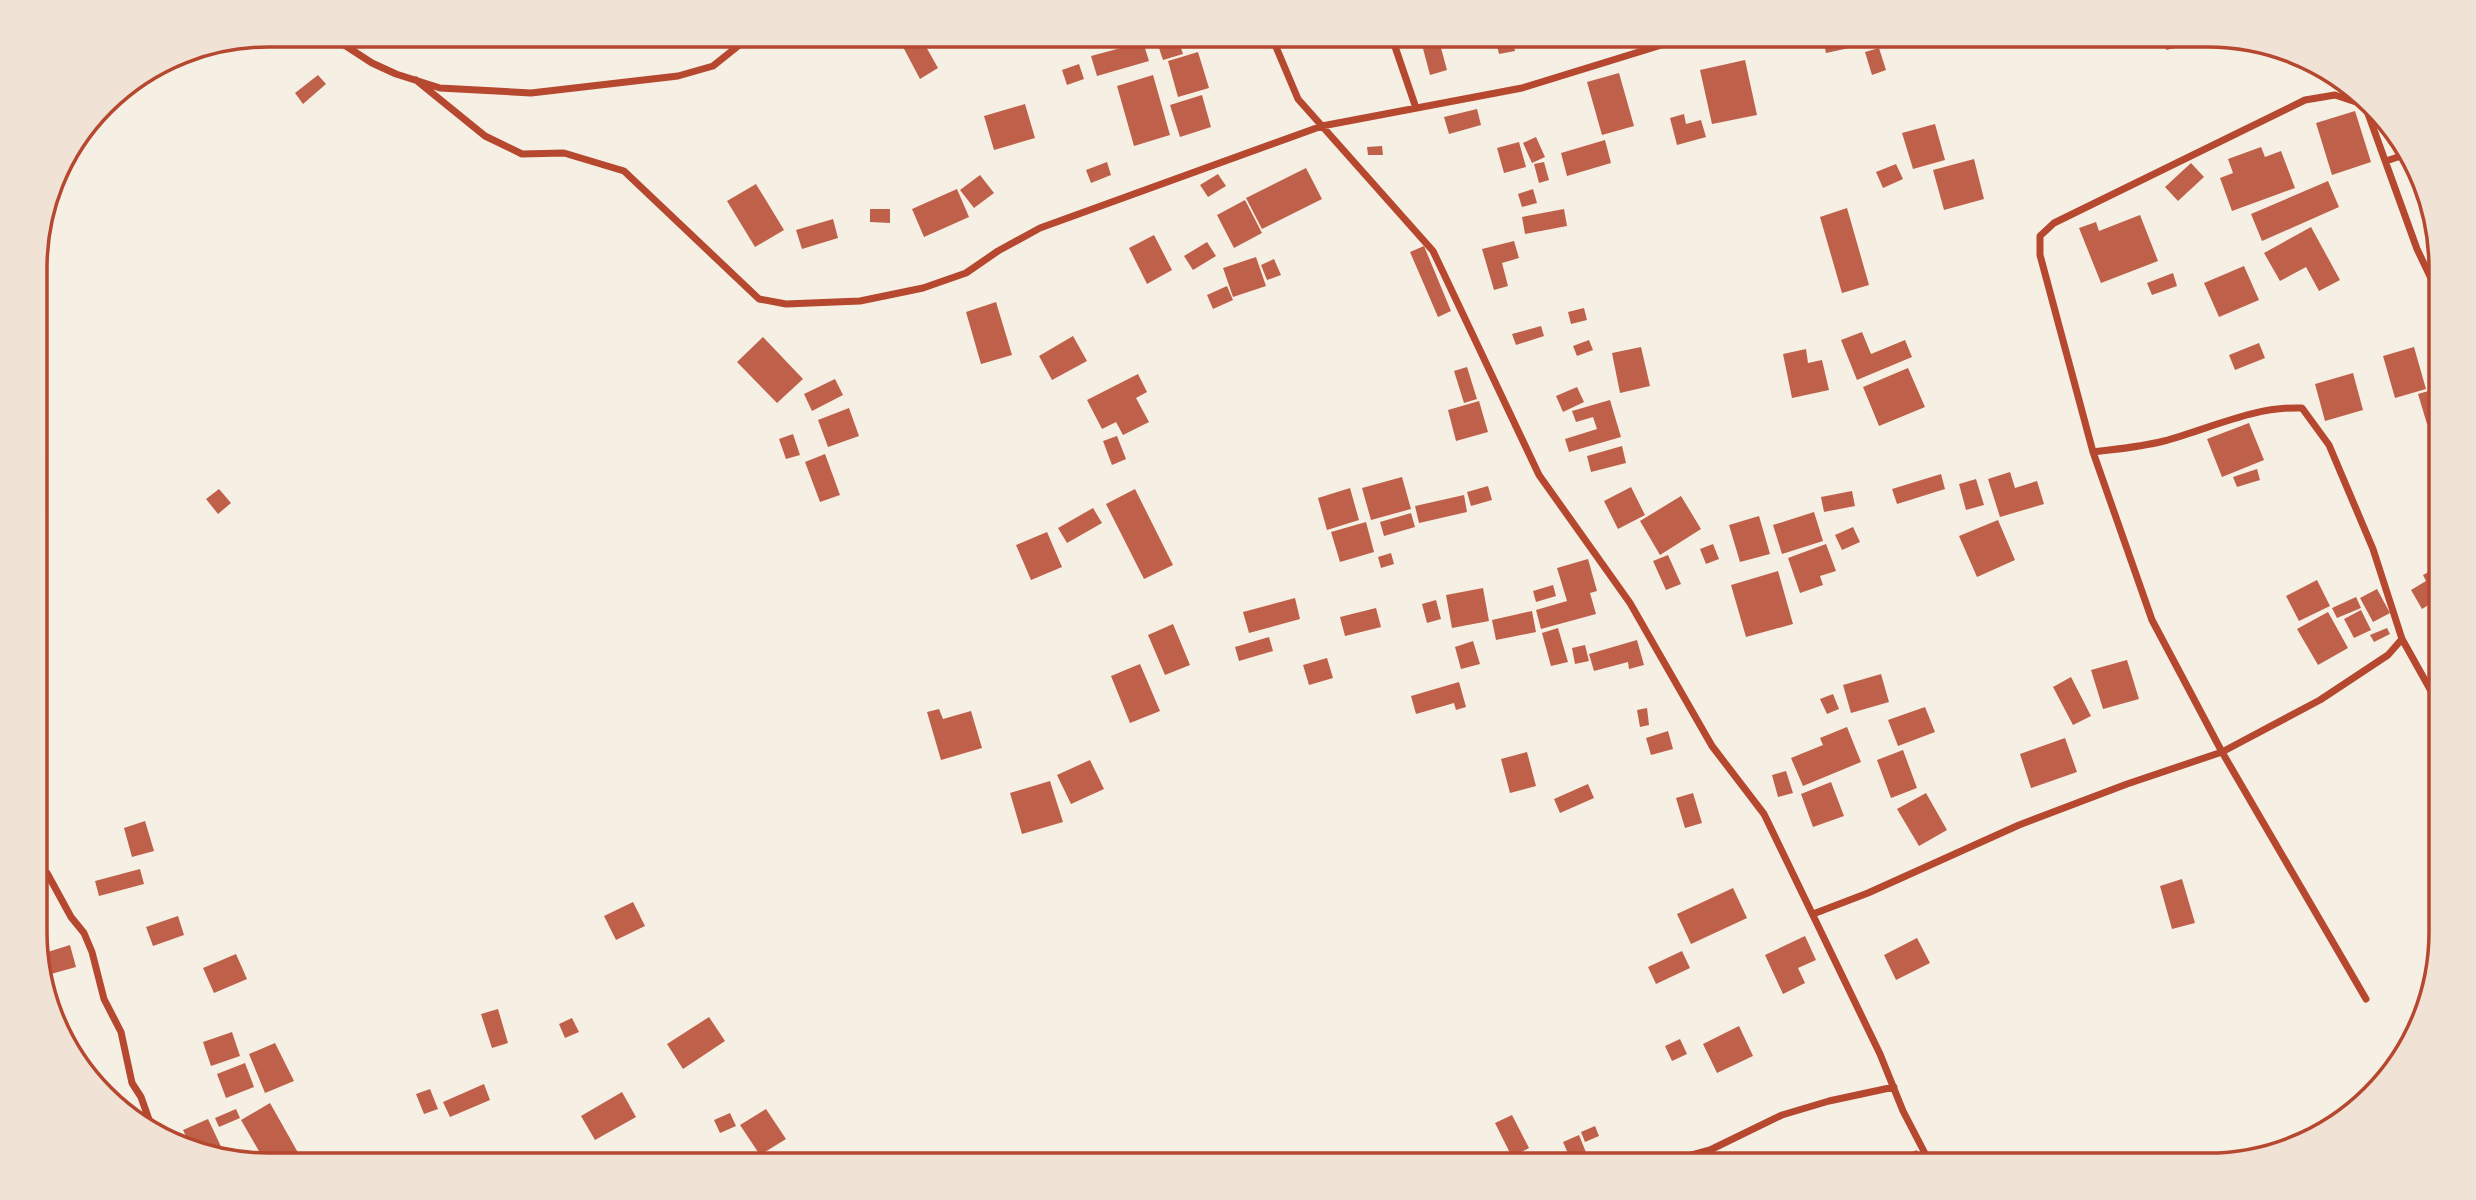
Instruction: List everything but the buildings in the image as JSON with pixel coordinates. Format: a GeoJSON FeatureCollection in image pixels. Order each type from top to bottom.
{"type":"FeatureCollection","features":[{"type":"Feature","properties":{"kind":"street"},"geometry":{"type":"LineString","coordinates":[[347,47],[372,63],[440,88],[531,93],[678,76],[713,66],[737,47]]}},
{"type":"Feature","properties":{"kind":"street"},"geometry":{"type":"LineString","coordinates":[[1277,47],[1298,99],[1433,251],[1539,475],[1630,603],[1712,746],[1764,814],[1925,1152]]}},
{"type":"Feature","properties":{"kind":"street"},"geometry":{"type":"LineString","coordinates":[[1395,47],[1416,108]]}},
{"type":"Feature","properties":{"kind":"street"},"geometry":{"type":"LineString","coordinates":[[415,80],[485,136],[522,154],[564,153],[624,171],[759,299],[786,304],[860,301],[923,288],[966,273],[998,251],[1040,228],[1322,126],[1522,88],[1655,47]]}},
{"type":"Feature","properties":{"kind":"street"},"geometry":{"type":"LineString","coordinates":[[2351,100],[2335,95],[2305,100],[2054,223],[2040,236],[2040,255],[2093,452],[2152,620],[2222,752],[2366,999]]}},
{"type":"Feature","properties":{"kind":"street"},"geometry":{"type":"LineString","coordinates":[[2370,119],[2417,249],[2429,274]]}},
{"type":"Feature","properties":{"kind":"street"},"geometry":{"type":"LineString","coordinates":[[2386,161],[2398,157]]}},
{"type":"Feature","properties":{"kind":"street"},"geometry":{"type":"LineString","coordinates":[[2093,452],[2165,441],[2234,418],[2287,408],[2302,408],[2329,445],[2373,549],[2402,639],[2429,687]]}},
{"type":"Feature","properties":{"kind":"street"},"geometry":{"type":"LineString","coordinates":[[1813,914],[1868,893],[2019,825],[2222,752],[2320,700],[2388,654],[2402,639]]}},
{"type":"Feature","properties":{"kind":"street"},"geometry":{"type":"LineString","coordinates":[[47,873],[71,917],[84,933],[92,952],[104,999],[121,1032],[132,1083],[141,1097],[148,1116]]}},
{"type":"Feature","properties":{"kind":"street"},"geometry":{"type":"LineString","coordinates":[[1702,1152],[1782,1115],[1829,1101],[1894,1087]]}}]}
